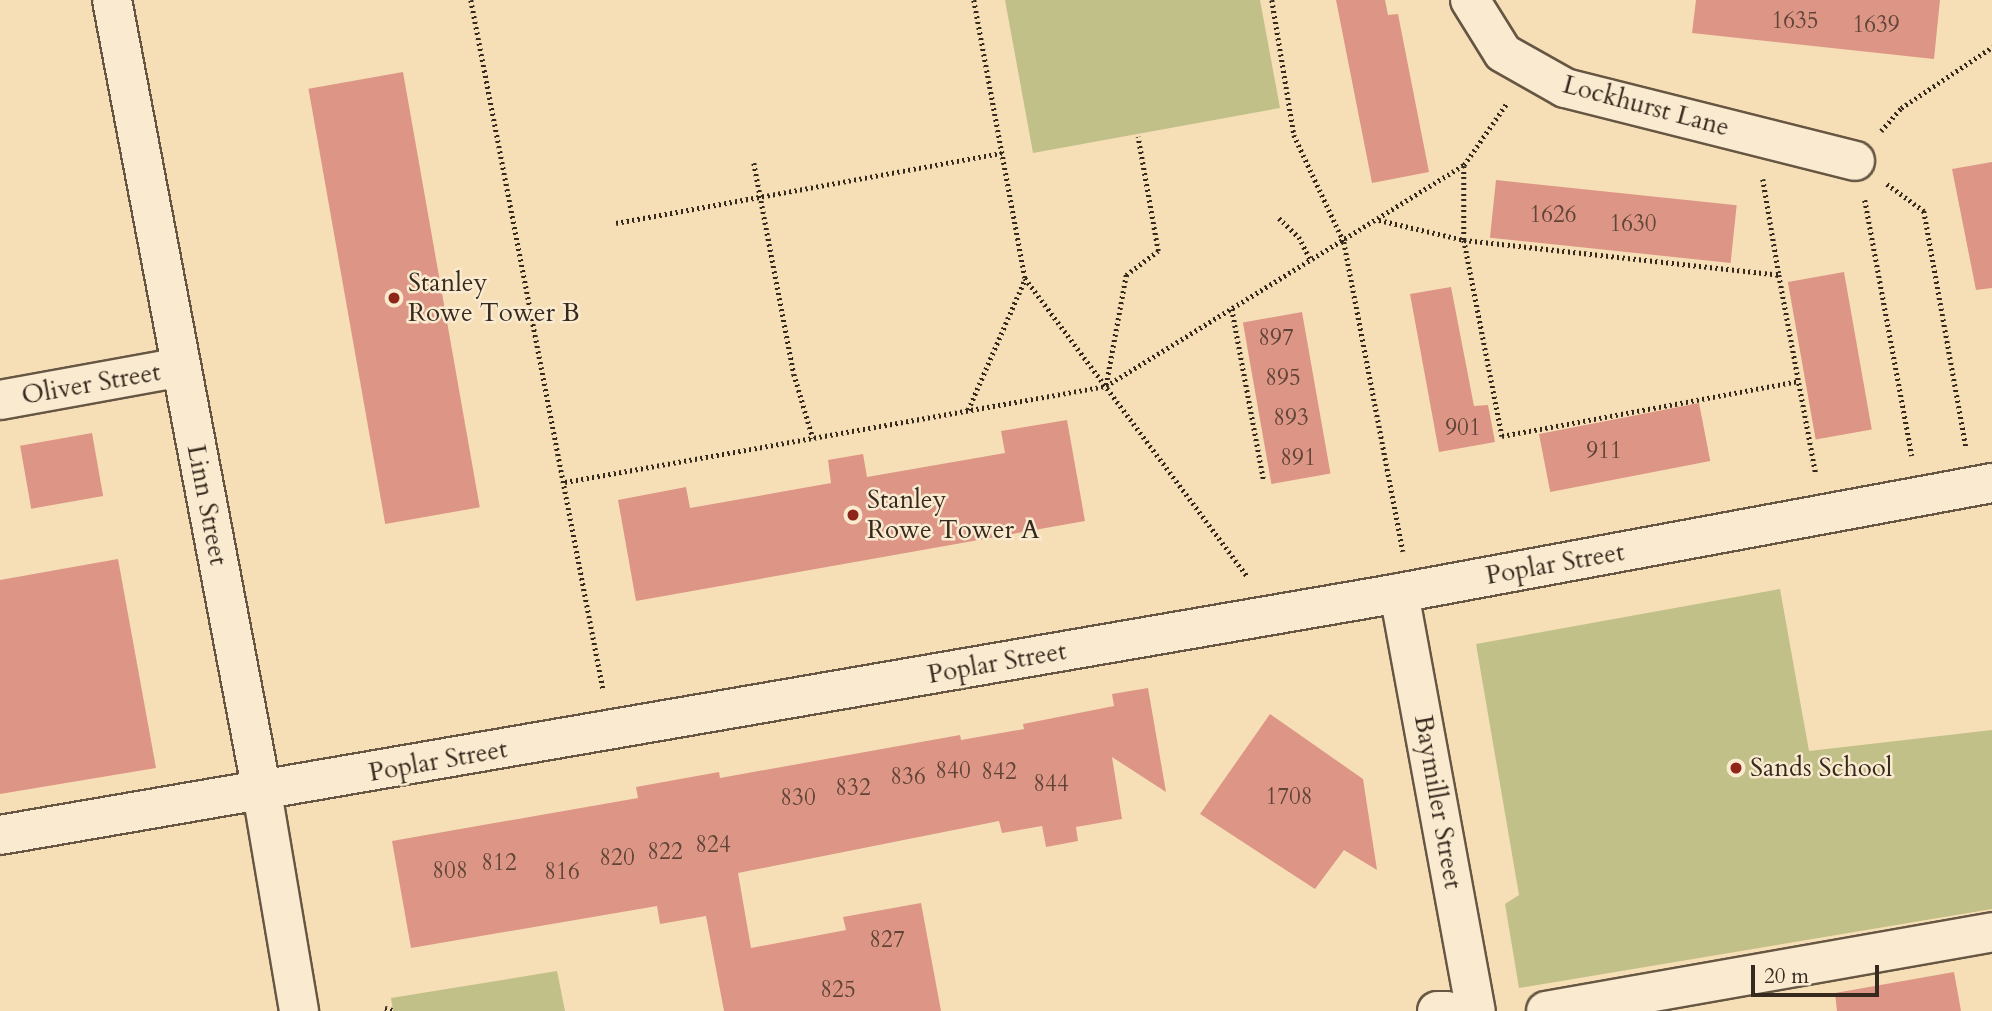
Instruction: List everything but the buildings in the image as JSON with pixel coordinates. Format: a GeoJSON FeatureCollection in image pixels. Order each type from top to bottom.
{"type":"FeatureCollection","features":[{"type":"Feature","properties":{"kind":"street","name":"Linn Street"},"geometry":{"type":"LineString","coordinates":[[111,0],[262,792],[299,1011]]}},
{"type":"Feature","properties":{"kind":"street","name":"Lockhurst Lane"},"geometry":{"type":"LineString","coordinates":[[1470,0],[1503,53],[1528,71],[1565,88],[1855,161]]}},
{"type":"Feature","properties":{"kind":"street","name":"Oliver Street"},"geometry":{"type":"LineString","coordinates":[[0,400],[181,367]]}},
{"type":"Feature","properties":{"kind":"street","name":"Poplar Street"},"geometry":{"type":"LineString","coordinates":[[0,835],[262,792],[1399,593],[1992,483]]}},
{"type":"Feature","properties":{"kind":"street","name":"Baymiller Street"},"geometry":{"type":"LineString","coordinates":[[1399,593],[1476,1011]]}},
{"type":"Feature","properties":{"kind":"street"},"geometry":{"type":"LineString","coordinates":[[1546,1011],[1992,932]]}},
{"type":"Feature","properties":{"kind":"street"},"geometry":{"type":"LineString","coordinates":[[1437,1011],[1447,1011]]}},
{"type":"Feature","properties":{"kind":"path"},"geometry":{"type":"LineString","coordinates":[[471,0],[604,697]]}},
{"type":"Feature","properties":{"kind":"path"},"geometry":{"type":"LineString","coordinates":[[974,0],[1025,278],[1250,580]]}},
{"type":"Feature","properties":{"kind":"path"},"geometry":{"type":"LineString","coordinates":[[1272,0],[1294,135],[1343,242],[1404,554]]}},
{"type":"Feature","properties":{"kind":"path"},"geometry":{"type":"LineString","coordinates":[[1855,161],[1901,107],[1992,47]]}},
{"type":"Feature","properties":{"kind":"path"},"geometry":{"type":"LineString","coordinates":[[565,482],[1106,386],[1379,220],[1464,165],[1528,71]]}},
{"type":"Feature","properties":{"kind":"path"},"geometry":{"type":"LineString","coordinates":[[1106,386],[1126,275],[1157,251],[1139,138]]}},
{"type":"Feature","properties":{"kind":"path"},"geometry":{"type":"LineString","coordinates":[[616,223],[1002,153]]}},
{"type":"Feature","properties":{"kind":"path"},"geometry":{"type":"LineString","coordinates":[[1855,161],[1924,211],[1967,451]]}},
{"type":"Feature","properties":{"kind":"path"},"geometry":{"type":"LineString","coordinates":[[1855,161],[1913,460]]}},
{"type":"Feature","properties":{"kind":"path"},"geometry":{"type":"LineString","coordinates":[[754,163],[794,373],[813,438]]}},
{"type":"Feature","properties":{"kind":"path"},"geometry":{"type":"LineString","coordinates":[[1464,165],[1464,240],[1502,436],[1798,381]]}},
{"type":"Feature","properties":{"kind":"path"},"geometry":{"type":"LineString","coordinates":[[1762,177],[1817,478]]}},
{"type":"Feature","properties":{"kind":"path"},"geometry":{"type":"LineString","coordinates":[[1279,218],[1299,237],[1311,261]]}},
{"type":"Feature","properties":{"kind":"path"},"geometry":{"type":"LineString","coordinates":[[1379,220],[1464,240],[1779,275]]}},
{"type":"Feature","properties":{"kind":"path"},"geometry":{"type":"LineString","coordinates":[[968,410],[1025,278]]}},
{"type":"Feature","properties":{"kind":"path"},"geometry":{"type":"LineString","coordinates":[[1233,309],[1264,481]]}},
{"type":"Feature","properties":{"kind":"path"},"geometry":{"type":"LineString","coordinates":[[385,1008],[396,1011]]}},
{"type":"Feature","properties":{"kind":"shaded area"},"geometry":{"type":"Polygon","coordinates":[[[1005,0],[1260,0],[1280,108],[1033,153],[1005,0]]]}},
{"type":"Feature","properties":{"kind":"shaded area","name":"Sands School"},"geometry":{"type":"Polygon","coordinates":[[[1780,589],[1809,751],[1992,730],[1992,909],[1519,988],[1505,904],[1519,895],[1476,644],[1780,589]]]}},
{"type":"Feature","properties":{"kind":"shaded area"},"geometry":{"type":"Polygon","coordinates":[[[557,971],[565,1011],[393,1011],[391,998],[557,971]]]}},
{"type":"Feature","properties":{"kind":"place","name":"Stanley Rowe Tower B"},"geometry":{"type":"Point","coordinates":[394,298]}},
{"type":"Feature","properties":{"kind":"place","name":"Stanley Rowe Tower A"},"geometry":{"type":"Point","coordinates":[853,515]}},
{"type":"Feature","properties":{"kind":"place","name":"Sands School"},"geometry":{"type":"Point","coordinates":[1736,768]}}]}
